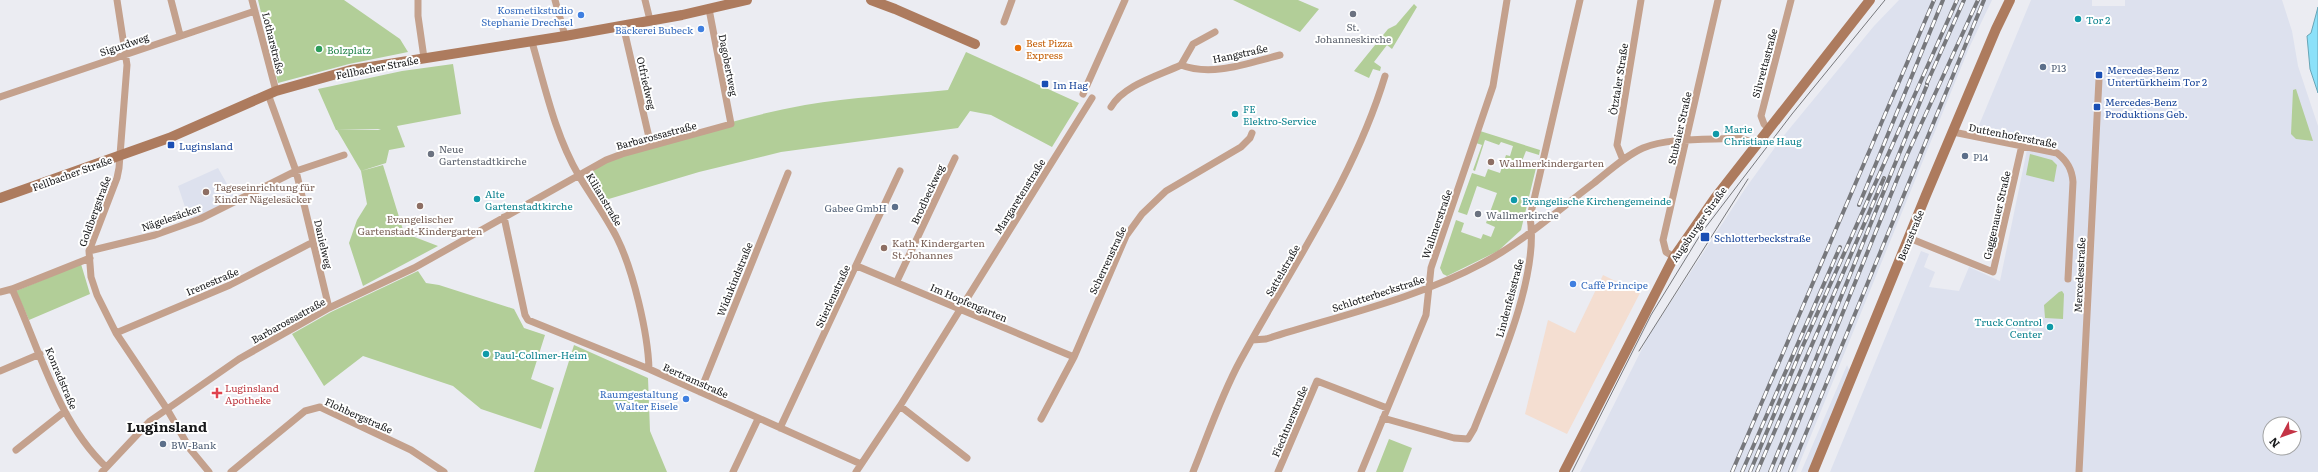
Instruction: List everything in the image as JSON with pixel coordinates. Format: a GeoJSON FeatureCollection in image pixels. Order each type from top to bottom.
{"type":"FeatureCollection","features":[{"type":"Feature","properties":{"kind":"main road","name":"Fellbacher Straße"},"geometry":{"type":"LineString","coordinates":[[0,198],[169,138],[272,93],[351,70],[532,42],[709,9],[747,0]]}},
{"type":"Feature","properties":{"kind":"main road"},"geometry":{"type":"LineString","coordinates":[[870,0],[896,8],[975,44]]}},
{"type":"Feature","properties":{"kind":"main road","name":"Augsburger Straße"},"geometry":{"type":"LineString","coordinates":[[1564,472],[1674,257],[1706,209],[1870,0]]}},
{"type":"Feature","properties":{"kind":"main road","name":"Benzstraße"},"geometry":{"type":"LineString","coordinates":[[1813,472],[1952,132],[2010,0]]}},
{"type":"Feature","properties":{"kind":"street","name":"Goldbergstraße"},"geometry":{"type":"LineString","coordinates":[[117,0],[127,65],[120,156],[117,178],[90,255],[91,277],[97,295],[116,333],[167,409],[190,449],[209,472]]}},
{"type":"Feature","properties":{"kind":"street"},"geometry":{"type":"LineString","coordinates":[[171,0],[180,35]]}},
{"type":"Feature","properties":{"kind":"street","name":"Lotharstraße"},"geometry":{"type":"LineString","coordinates":[[252,0],[272,93]]}},
{"type":"Feature","properties":{"kind":"street"},"geometry":{"type":"LineString","coordinates":[[418,0],[418,16],[424,58]]}},
{"type":"Feature","properties":{"kind":"street"},"geometry":{"type":"LineString","coordinates":[[555,0],[565,36]]}},
{"type":"Feature","properties":{"kind":"street"},"geometry":{"type":"LineString","coordinates":[[645,0],[650,20]]}},
{"type":"Feature","properties":{"kind":"street"},"geometry":{"type":"LineString","coordinates":[[1004,22],[1012,0]]}},
{"type":"Feature","properties":{"kind":"street"},"geometry":{"type":"LineString","coordinates":[[1083,94],[1125,0]]}},
{"type":"Feature","properties":{"kind":"street","name":"Wallmerstraße"},"geometry":{"type":"LineString","coordinates":[[1361,472],[1426,315],[1431,268],[1492,86],[1507,0]]}},
{"type":"Feature","properties":{"kind":"street","name":"Lindenfelsstraße"},"geometry":{"type":"LineString","coordinates":[[1383,418],[1454,438],[1468,439],[1474,429],[1503,357],[1519,306],[1531,256],[1532,230],[1530,217],[1580,0]]}},
{"type":"Feature","properties":{"kind":"street","name":"Ötztaler Straße"},"geometry":{"type":"LineString","coordinates":[[1623,160],[1617,145],[1641,0]]}},
{"type":"Feature","properties":{"kind":"street","name":"Stubaier Straße"},"geometry":{"type":"LineString","coordinates":[[1674,257],[1666,252],[1663,240],[1718,0]]}},
{"type":"Feature","properties":{"kind":"street","name":"Silvrettastraße"},"geometry":{"type":"LineString","coordinates":[[1769,129],[1764,124],[1761,116],[1791,0]]}},
{"type":"Feature","properties":{"kind":"street","name":"Dagobertweg"},"geometry":{"type":"LineString","coordinates":[[709,9],[731,124]]}},
{"type":"Feature","properties":{"kind":"street","name":"Sigurdweg"},"geometry":{"type":"LineString","coordinates":[[0,97],[180,35],[255,11]]}},
{"type":"Feature","properties":{"kind":"street","name":"Otfriedweg"},"geometry":{"type":"LineString","coordinates":[[623,25],[651,146]]}},
{"type":"Feature","properties":{"kind":"street"},"geometry":{"type":"LineString","coordinates":[[1111,107],[1116,98],[1125,92],[1181,65],[1194,44],[1215,32]]}},
{"type":"Feature","properties":{"kind":"street","name":"Kilianstraße"},"geometry":{"type":"LineString","coordinates":[[532,42],[554,122],[579,176],[617,238],[627,265],[648,345],[648,369]]}},
{"type":"Feature","properties":{"kind":"street","name":"Hangstraße"},"geometry":{"type":"LineString","coordinates":[[1181,65],[1194,70],[1216,70],[1280,55]]}},
{"type":"Feature","properties":{"kind":"street","name":"Sattelstraße"},"geometry":{"type":"LineString","coordinates":[[1193,472],[1233,374],[1341,186],[1377,104],[1386,76]]}},
{"type":"Feature","properties":{"kind":"street","name":"Mercedesstraße"},"geometry":{"type":"LineString","coordinates":[[2079,472],[2099,79]]}},
{"type":"Feature","properties":{"kind":"street","name":"Danielweg"},"geometry":{"type":"LineString","coordinates":[[272,93],[296,171],[329,308]]}},
{"type":"Feature","properties":{"kind":"street","name":"Margaretenstraße"},"geometry":{"type":"LineString","coordinates":[[856,472],[900,406],[1092,98]]}},
{"type":"Feature","properties":{"kind":"street","name":"Barbarossastraße"},"geometry":{"type":"LineString","coordinates":[[104,470],[150,421],[239,358],[329,308],[414,268],[504,216],[617,156],[731,124]]}},
{"type":"Feature","properties":{"kind":"street","name":"Duttenhoferstraße"},"geometry":{"type":"LineString","coordinates":[[1952,132],[2057,153],[2065,159],[2073,174],[2068,279]]}},
{"type":"Feature","properties":{"kind":"street","name":"Scherrenstraße"},"geometry":{"type":"LineString","coordinates":[[1041,419],[1074,357],[1126,236],[1142,214],[1166,191],[1241,147],[1250,138],[1252,133]]}},
{"type":"Feature","properties":{"kind":"street","name":"Schlotterbeckstraße"},"geometry":{"type":"LineString","coordinates":[[1252,340],[1266,339],[1430,287],[1483,263],[1532,230],[1623,160],[1644,148],[1662,143],[1740,138],[1749,141],[1756,146]]}},
{"type":"Feature","properties":{"kind":"street","name":"Gaggenauer Straße"},"geometry":{"type":"LineString","coordinates":[[1909,238],[1993,272],[2022,145]]}},
{"type":"Feature","properties":{"kind":"street","name":"Nägelesäcker"},"geometry":{"type":"LineString","coordinates":[[0,292],[12,289],[90,255],[155,235],[200,219],[296,171],[344,155]]}},
{"type":"Feature","properties":{"kind":"street","name":"Brodbeckweg"},"geometry":{"type":"LineString","coordinates":[[897,282],[955,158]]}},
{"type":"Feature","properties":{"kind":"street","name":"Stierlenstraße"},"geometry":{"type":"LineString","coordinates":[[780,428],[857,266],[900,171]]}},
{"type":"Feature","properties":{"kind":"street","name":"Widukindstraße"},"geometry":{"type":"LineString","coordinates":[[700,392],[788,173]]}},
{"type":"Feature","properties":{"kind":"street","name":"Bertramstraße"},"geometry":{"type":"LineString","coordinates":[[504,216],[525,315],[528,320],[534,324],[648,369],[861,464]]}},
{"type":"Feature","properties":{"kind":"street","name":"Irenestraße"},"geometry":{"type":"LineString","coordinates":[[116,333],[230,285],[313,242]]}},
{"type":"Feature","properties":{"kind":"street","name":"Im Hopfengarten"},"geometry":{"type":"LineString","coordinates":[[857,266],[1074,357]]}},
{"type":"Feature","properties":{"kind":"street","name":"Konradstraße"},"geometry":{"type":"LineString","coordinates":[[12,289],[64,412],[104,470]]}},
{"type":"Feature","properties":{"kind":"street"},"geometry":{"type":"LineString","coordinates":[[0,371],[40,354]]}},
{"type":"Feature","properties":{"kind":"street","name":"Fiechtnerstraße"},"geometry":{"type":"LineString","coordinates":[[1278,472],[1317,381],[1387,408]]}},
{"type":"Feature","properties":{"kind":"street"},"geometry":{"type":"LineString","coordinates":[[900,406],[967,458]]}},
{"type":"Feature","properties":{"kind":"street","name":"Flohbergstraße"},"geometry":{"type":"LineString","coordinates":[[231,472],[305,411],[320,407],[411,450],[444,472]]}},
{"type":"Feature","properties":{"kind":"street"},"geometry":{"type":"LineString","coordinates":[[16,450],[64,412]]}},
{"type":"Feature","properties":{"kind":"street"},"geometry":{"type":"LineString","coordinates":[[733,472],[758,419]]}},
{"type":"Feature","properties":{"kind":"shaded area"},"geometry":{"type":"Polygon","coordinates":[[[1899,0],[1992,0],[1969,48],[1796,472],[1580,472],[1648,337],[1745,189],[1781,139],[1874,26],[1899,0]]]}},
{"type":"Feature","properties":{"kind":"shaded area"},"geometry":{"type":"Polygon","coordinates":[[[2031,0],[2092,0],[2092,6],[2125,6],[2125,0],[2282,0],[2292,31],[2298,66],[2318,126],[2318,472],[1830,472],[1921,251],[1929,254],[1924,267],[1935,272],[1929,287],[1959,291],[1969,267],[2000,281],[2029,140],[1977,130],[2031,0]]]}},
{"type":"Feature","properties":{"kind":"shaded area","name":"Tageseinrichtung für Kinder Nägelesäcker"},"geometry":{"type":"Polygon","coordinates":[[[218,168],[235,198],[201,216],[189,219],[178,186],[218,168]]]}},
{"type":"Feature","properties":{"kind":"shaded area"},"geometry":{"type":"Polygon","coordinates":[[[1603,275],[1640,293],[1567,434],[1525,414],[1548,320],[1575,333],[1603,275]]]}},
{"type":"Feature","properties":{"kind":"shaded area"},"geometry":{"type":"Polygon","coordinates":[[[1847,365],[1850,372],[1811,472],[1801,472],[1847,365]]]}},
{"type":"Feature","properties":{"kind":"green space"},"geometry":{"type":"Polygon","coordinates":[[[258,0],[344,0],[400,39],[408,52],[349,64],[278,83],[258,0]]]}},
{"type":"Feature","properties":{"kind":"green space"},"geometry":{"type":"Polygon","coordinates":[[[1233,0],[1298,0],[1319,9],[1300,32],[1233,0]]]}},
{"type":"Feature","properties":{"kind":"green space"},"geometry":{"type":"Polygon","coordinates":[[[1414,4],[1417,7],[1392,49],[1387,45],[1374,62],[1381,67],[1380,71],[1373,69],[1369,78],[1354,71],[1388,29],[1396,25],[1414,4]]]}},
{"type":"Feature","properties":{"kind":"green space"},"geometry":{"type":"Polygon","coordinates":[[[966,52],[1079,103],[1052,147],[991,115],[970,111],[958,128],[781,152],[699,172],[602,201],[590,174],[606,160],[705,130],[780,110],[823,102],[948,90],[966,52]]]}},
{"type":"Feature","properties":{"kind":"green space"},"geometry":{"type":"Polygon","coordinates":[[[453,64],[461,114],[397,126],[405,147],[389,150],[386,163],[361,171],[337,130],[381,129],[336,130],[318,89],[402,71],[453,64]]]}},
{"type":"Feature","properties":{"kind":"green space"},"geometry":{"type":"Polygon","coordinates":[[[2296,89],[2313,141],[2296,139],[2291,134],[2293,90],[2296,89]]]}},
{"type":"Feature","properties":{"kind":"green space"},"geometry":{"type":"Polygon","coordinates":[[[1480,131],[1540,150],[1539,155],[1526,151],[1522,161],[1536,168],[1521,230],[1498,251],[1447,276],[1443,274],[1440,268],[1456,220],[1464,223],[1461,232],[1481,239],[1483,234],[1491,237],[1495,227],[1486,223],[1497,193],[1477,186],[1467,215],[1458,212],[1472,173],[1485,177],[1488,169],[1500,173],[1506,155],[1510,156],[1513,146],[1501,142],[1499,145],[1485,140],[1475,171],[1473,170],[1482,145],[1476,143],[1480,131]]]}},
{"type":"Feature","properties":{"kind":"green space"},"geometry":{"type":"Polygon","coordinates":[[[2030,154],[2052,160],[2057,165],[2054,182],[2026,175],[2030,154]]]}},
{"type":"Feature","properties":{"kind":"green space"},"geometry":{"type":"Polygon","coordinates":[[[383,165],[404,233],[438,246],[363,286],[349,243],[357,220],[367,204],[361,171],[383,165]]]}},
{"type":"Feature","properties":{"kind":"green space"},"geometry":{"type":"Polygon","coordinates":[[[81,264],[90,294],[29,320],[16,291],[81,264]]]}},
{"type":"Feature","properties":{"kind":"green space"},"geometry":{"type":"Polygon","coordinates":[[[418,271],[426,283],[439,285],[514,309],[524,328],[545,335],[531,379],[554,388],[541,429],[481,409],[453,386],[363,356],[324,386],[292,334],[331,312],[418,271]]]}},
{"type":"Feature","properties":{"kind":"green space"},"geometry":{"type":"Polygon","coordinates":[[[2062,291],[2064,294],[2063,319],[2045,318],[2044,305],[2062,291]]]}},
{"type":"Feature","properties":{"kind":"green space"},"geometry":{"type":"Polygon","coordinates":[[[574,345],[648,378],[650,431],[667,472],[534,472],[574,345]]]}},
{"type":"Feature","properties":{"kind":"green space"},"geometry":{"type":"Polygon","coordinates":[[[1389,439],[1412,448],[1403,472],[1376,472],[1389,439]]]}},
{"type":"Feature","properties":{"kind":"water"},"geometry":{"type":"Polygon","coordinates":[[[2318,7],[2318,93],[2310,69],[2307,36],[2311,33],[2318,7]]]}},
{"type":"Feature","properties":{"kind":"tram line"},"geometry":{"type":"LineString","coordinates":[[1572,472],[1651,315],[1702,232],[1792,114],[1885,0]]}},
{"type":"Feature","properties":{"kind":"tram line"},"geometry":{"type":"LineString","coordinates":[[1639,351],[1748,179]]}},
{"type":"Feature","properties":{"kind":"railway"},"geometry":{"type":"LineString","coordinates":[[1732,472],[1934,0]]}},
{"type":"Feature","properties":{"kind":"railway"},"geometry":{"type":"LineString","coordinates":[[1859,205],[1943,0]]}},
{"type":"Feature","properties":{"kind":"railway"},"geometry":{"type":"LineString","coordinates":[[1750,472],[1801,350],[1957,0]]}},
{"type":"Feature","properties":{"kind":"railway"},"geometry":{"type":"LineString","coordinates":[[1927,83],[1964,0]]}},
{"type":"Feature","properties":{"kind":"railway"},"geometry":{"type":"LineString","coordinates":[[1778,472],[1907,155],[1978,0]]}},
{"type":"Feature","properties":{"kind":"railway"},"geometry":{"type":"LineString","coordinates":[[1790,472],[1984,0]]}},
{"type":"Feature","properties":{"kind":"railway"},"geometry":{"type":"LineString","coordinates":[[1770,472],[1927,85]]}},
{"type":"Feature","properties":{"kind":"railway"},"geometry":{"type":"LineString","coordinates":[[1757,472],[1884,178]]}},
{"type":"Feature","properties":{"kind":"railway"},"geometry":{"type":"LineString","coordinates":[[1742,472],[1840,247]]}},
{"type":"Feature","properties":{"kind":"place","name":"St. Johanneskirche"},"geometry":{"type":"Point","coordinates":[1353,14]}},
{"type":"Feature","properties":{"kind":"place","name":"Kosmetikstudio Stephanie Drechsel"},"geometry":{"type":"Point","coordinates":[581,15]}},
{"type":"Feature","properties":{"kind":"place","name":"Tor 2"},"geometry":{"type":"Point","coordinates":[2078,19]}},
{"type":"Feature","properties":{"kind":"place","name":"Bäckerei Bubeck"},"geometry":{"type":"Point","coordinates":[701,29]}},
{"type":"Feature","properties":{"kind":"place","name":"Best Pizza Express"},"geometry":{"type":"Point","coordinates":[1018,48]}},
{"type":"Feature","properties":{"kind":"place","name":"Bolzplatz"},"geometry":{"type":"Point","coordinates":[319,49]}},
{"type":"Feature","properties":{"kind":"place","name":"P13"},"geometry":{"type":"Point","coordinates":[2043,67]}},
{"type":"Feature","properties":{"kind":"place","name":"Mercedes-Benz Untertürkheim Tor 2"},"geometry":{"type":"Point","coordinates":[2099,75]}},
{"type":"Feature","properties":{"kind":"place","name":"Im Hag"},"geometry":{"type":"Point","coordinates":[1045,84]}},
{"type":"Feature","properties":{"kind":"place","name":"Mercedes-Benz Produktions Geb."},"geometry":{"type":"Point","coordinates":[2097,107]}},
{"type":"Feature","properties":{"kind":"place","name":"FE Elektro-Service"},"geometry":{"type":"Point","coordinates":[1235,114]}},
{"type":"Feature","properties":{"kind":"place","name":"Marie Christiane Haug"},"geometry":{"type":"Point","coordinates":[1716,134]}},
{"type":"Feature","properties":{"kind":"place","name":"Luginsland"},"geometry":{"type":"Point","coordinates":[171,145]}},
{"type":"Feature","properties":{"kind":"place","name":"Neue Gartenstadtkirche"},"geometry":{"type":"Point","coordinates":[431,154]}},
{"type":"Feature","properties":{"kind":"place","name":"P14"},"geometry":{"type":"Point","coordinates":[1965,156]}},
{"type":"Feature","properties":{"kind":"place","name":"Wallmerkindergarten"},"geometry":{"type":"Point","coordinates":[1491,162]}},
{"type":"Feature","properties":{"kind":"place","name":"Tageseinrichtung für Kinder Nägelesäcker"},"geometry":{"type":"Point","coordinates":[206,192]}},
{"type":"Feature","properties":{"kind":"place","name":"Alte Gartenstadtkirche"},"geometry":{"type":"Point","coordinates":[477,199]}},
{"type":"Feature","properties":{"kind":"place","name":"Evangelische Kirchengemeinde"},"geometry":{"type":"Point","coordinates":[1514,200]}},
{"type":"Feature","properties":{"kind":"place","name":"Evangelischer Gartenstadt-Kindergarten"},"geometry":{"type":"Point","coordinates":[420,206]}},
{"type":"Feature","properties":{"kind":"place","name":"Gabee GmbH"},"geometry":{"type":"Point","coordinates":[895,207]}},
{"type":"Feature","properties":{"kind":"place","name":"Wallmerkirche"},"geometry":{"type":"Point","coordinates":[1478,214]}},
{"type":"Feature","properties":{"kind":"place","name":"Schlotterbeckstraße"},"geometry":{"type":"Point","coordinates":[1705,237]}},
{"type":"Feature","properties":{"kind":"place","name":"Kath. Kindergarten St. Johannes"},"geometry":{"type":"Point","coordinates":[884,248]}},
{"type":"Feature","properties":{"kind":"place","name":"Caffè Principe"},"geometry":{"type":"Point","coordinates":[1573,284]}},
{"type":"Feature","properties":{"kind":"place","name":"Truck Control Center"},"geometry":{"type":"Point","coordinates":[2050,327]}},
{"type":"Feature","properties":{"kind":"place","name":"Paul-Collmer-Heim"},"geometry":{"type":"Point","coordinates":[486,354]}},
{"type":"Feature","properties":{"kind":"place","name":"Luginsland Apotheke"},"geometry":{"type":"Point","coordinates":[217,393]}},
{"type":"Feature","properties":{"kind":"place","name":"Raumgestaltung Walter Eisele"},"geometry":{"type":"Point","coordinates":[686,399]}},
{"type":"Feature","properties":{"kind":"place","name":"BW-Bank"},"geometry":{"type":"Point","coordinates":[163,444]}},
{"type":"Feature","properties":{"kind":"district","name":"Luginsland"},"geometry":{"type":"Point","coordinates":[167,426]}}]}
